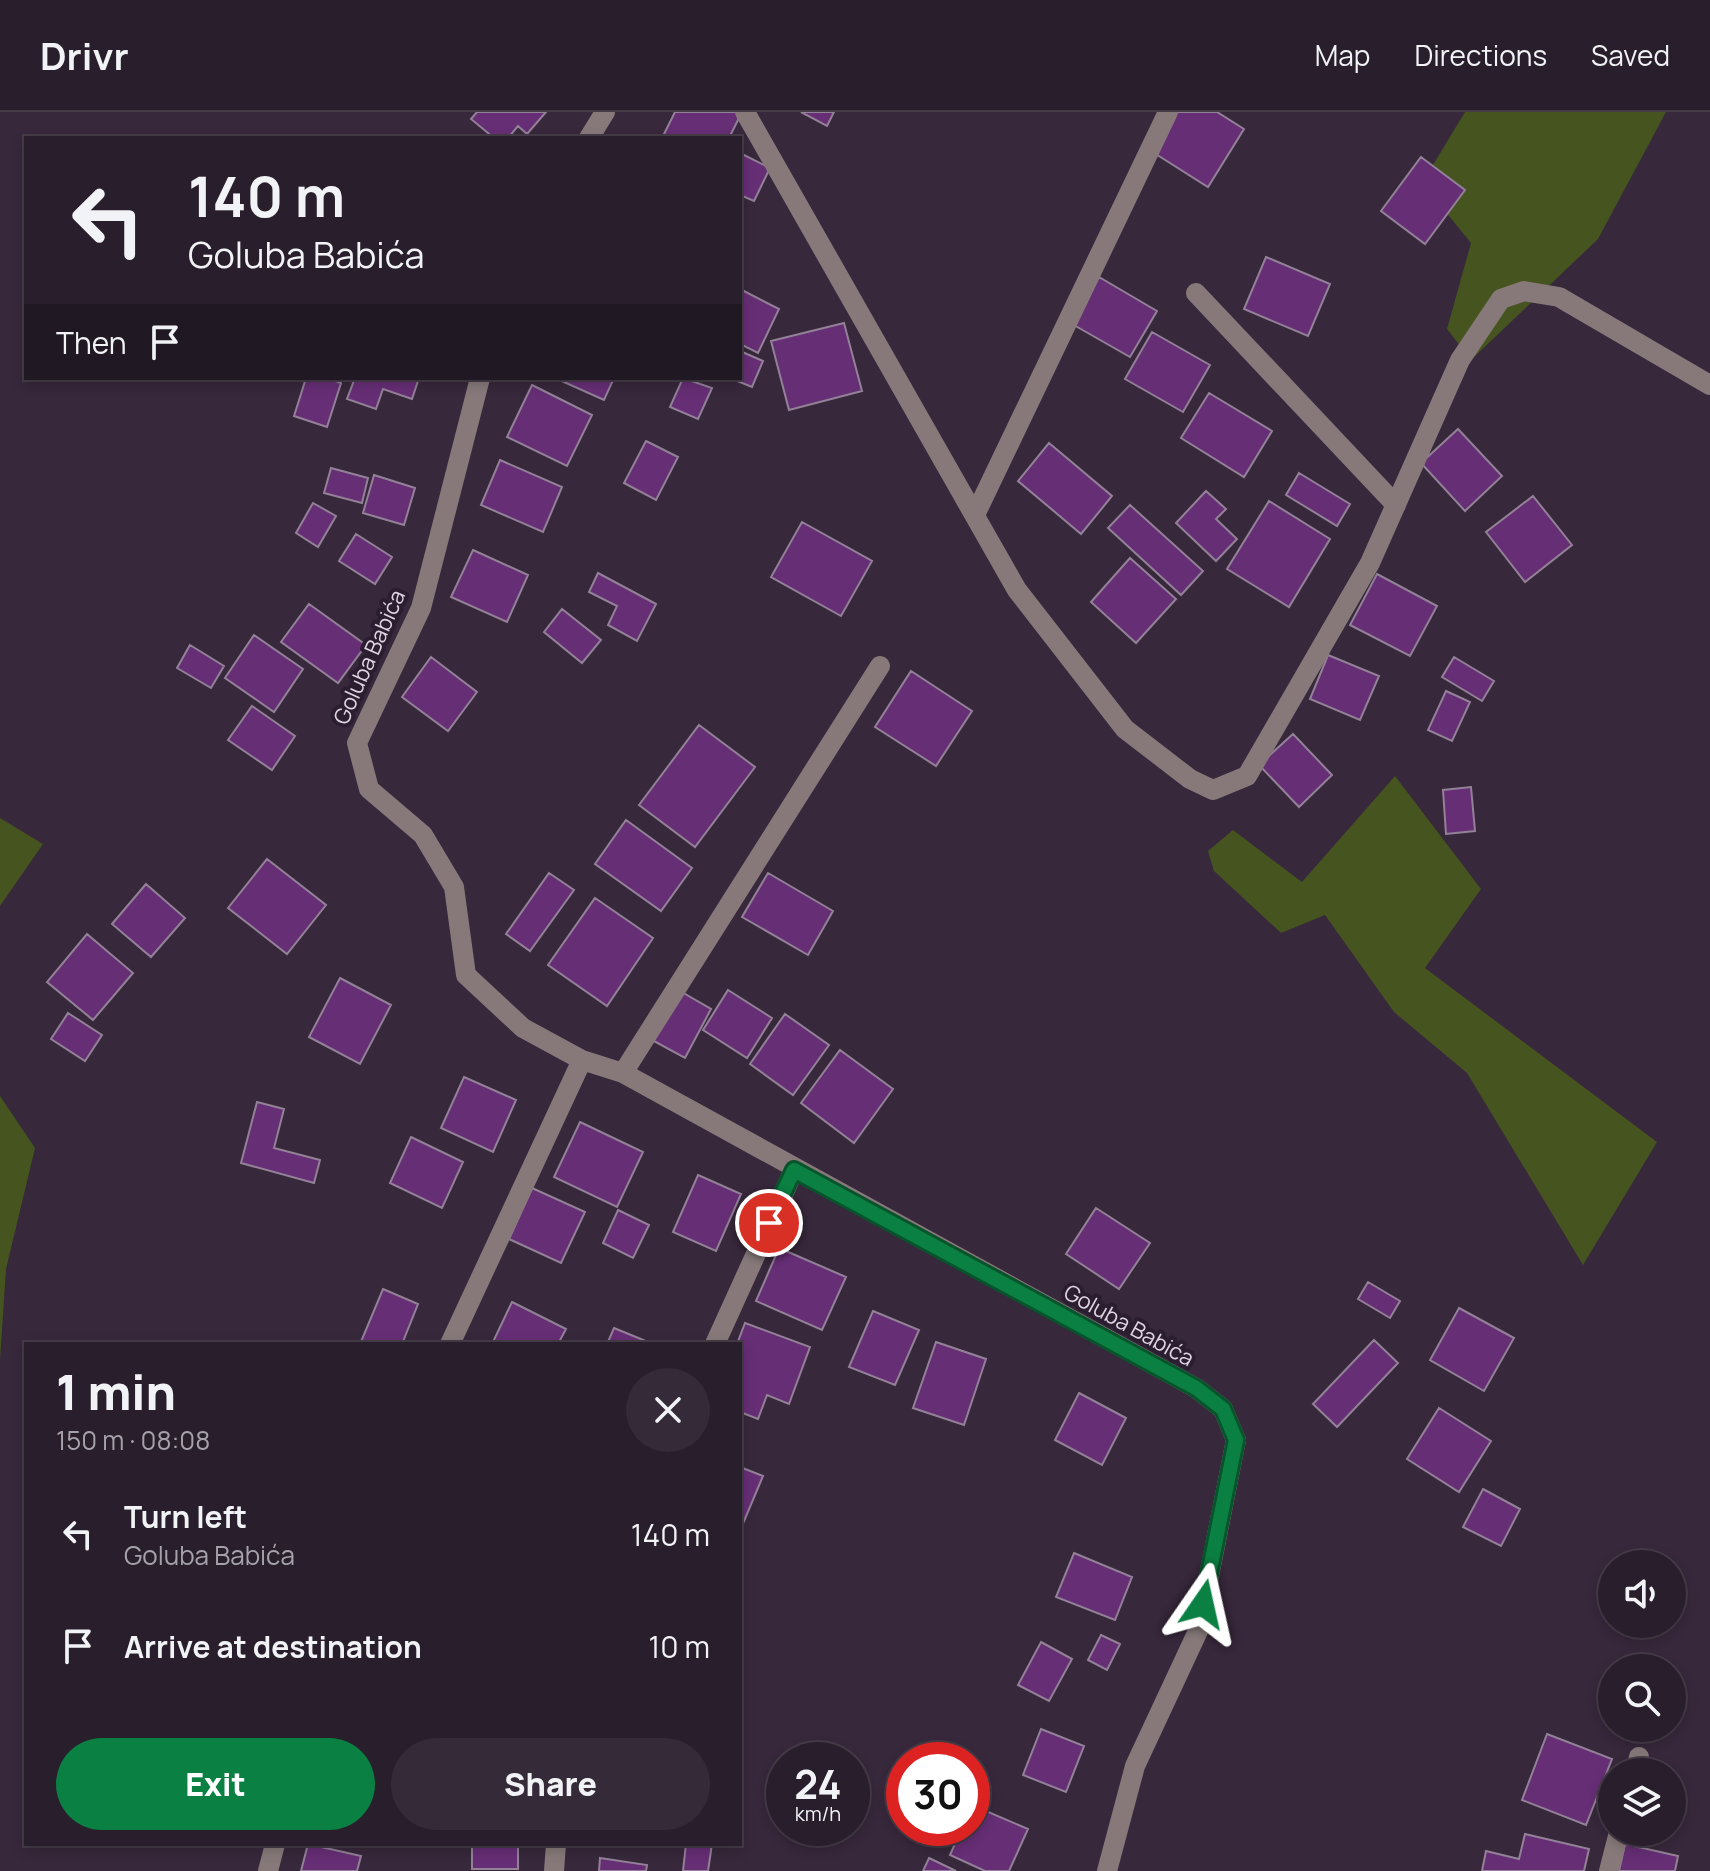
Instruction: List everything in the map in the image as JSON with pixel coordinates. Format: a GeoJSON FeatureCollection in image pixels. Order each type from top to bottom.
{"type":"FeatureCollection","features":[{"type":"Feature","properties":{"kind":"street"},"geometry":{"type":"LineString","coordinates":[[590,136],[605,112]]}},
{"type":"Feature","properties":{"kind":"street"},"geometry":{"type":"LineString","coordinates":[[745,112],[1017,590],[1125,729],[1190,779],[1213,790],[1247,776],[1370,563],[1460,360],[1501,299],[1524,291],[1559,297],[1710,385]]}},
{"type":"Feature","properties":{"kind":"street"},"geometry":{"type":"LineString","coordinates":[[975,515],[1168,112]]}},
{"type":"Feature","properties":{"kind":"street"},"geometry":{"type":"LineString","coordinates":[[1196,293],[1396,505]]}},
{"type":"Feature","properties":{"kind":"street","name":"Goluba Babića"},"geometry":{"type":"LineString","coordinates":[[479,380],[421,608],[357,743],[369,789],[423,835],[454,887],[466,975],[523,1028],[582,1060],[623,1073],[794,1170],[1196,1388],[1223,1409],[1236,1440],[1198,1631],[1135,1766],[1107,1871]]}},
{"type":"Feature","properties":{"kind":"street"},"geometry":{"type":"LineString","coordinates":[[623,1073],[880,666]]}},
{"type":"Feature","properties":{"kind":"street"},"geometry":{"type":"LineString","coordinates":[[451,1342],[582,1060]]}},
{"type":"Feature","properties":{"kind":"street"},"geometry":{"type":"LineString","coordinates":[[716,1342],[794,1170]]}},
{"type":"Feature","properties":{"kind":"street"},"geometry":{"type":"LineString","coordinates":[[268,1871],[274,1846]]}},
{"type":"Feature","properties":{"kind":"street"},"geometry":{"type":"LineString","coordinates":[[554,1871],[556,1846]]}},
{"type":"Feature","properties":{"kind":"street"},"geometry":{"type":"LineString","coordinates":[[1609,1871],[1615,1846]]}},
{"type":"Feature","properties":{"kind":"green space"},"geometry":{"type":"Polygon","coordinates":[[[1465,112],[1666,112],[1598,239],[1471,360],[1447,329],[1471,243],[1422,183],[1465,112]]]}},
{"type":"Feature","properties":{"kind":"green space"},"geometry":{"type":"Polygon","coordinates":[[[1395,776],[1481,889],[1425,968],[1657,1142],[1583,1265],[1467,1073],[1394,1012],[1325,915],[1281,933],[1214,871],[1208,851],[1233,830],[1302,882],[1395,776]]]}},
{"type":"Feature","properties":{"kind":"green space"},"geometry":{"type":"Polygon","coordinates":[[[0,818],[43,844],[0,906],[0,818]]]}},
{"type":"Feature","properties":{"kind":"green space"},"geometry":{"type":"Polygon","coordinates":[[[0,1096],[35,1148],[6,1269],[0,1360],[0,1096]]]}},
{"type":"Feature","properties":{"kind":"building"},"geometry":{"type":"Polygon","coordinates":[[[477,112],[546,112],[527,134],[518,126],[510,136],[492,136],[471,119],[477,112]]]}},
{"type":"Feature","properties":{"kind":"building"},"geometry":{"type":"Polygon","coordinates":[[[675,112],[742,112],[730,136],[663,136],[675,112]]]}},
{"type":"Feature","properties":{"kind":"building"},"geometry":{"type":"Polygon","coordinates":[[[801,112],[834,112],[827,126],[801,112]]]}},
{"type":"Feature","properties":{"kind":"building"},"geometry":{"type":"Polygon","coordinates":[[[1176,112],[1217,112],[1244,129],[1208,187],[1151,151],[1176,112]]]}},
{"type":"Feature","properties":{"kind":"building"},"geometry":{"type":"Polygon","coordinates":[[[742,154],[770,168],[754,201],[742,196],[742,154]]]}},
{"type":"Feature","properties":{"kind":"building"},"geometry":{"type":"Polygon","coordinates":[[[1421,157],[1465,190],[1425,244],[1381,211],[1421,157]]]}},
{"type":"Feature","properties":{"kind":"building"},"geometry":{"type":"Polygon","coordinates":[[[1266,257],[1330,284],[1308,336],[1244,309],[1266,257]]]}},
{"type":"Feature","properties":{"kind":"building"},"geometry":{"type":"Polygon","coordinates":[[[1099,277],[1157,311],[1130,357],[1072,324],[1099,277]]]}},
{"type":"Feature","properties":{"kind":"building"},"geometry":{"type":"Polygon","coordinates":[[[742,290],[779,309],[758,353],[742,345],[742,290]]]}},
{"type":"Feature","properties":{"kind":"building"},"geometry":{"type":"Polygon","coordinates":[[[844,323],[862,391],[789,410],[771,341],[844,323]]]}},
{"type":"Feature","properties":{"kind":"building"},"geometry":{"type":"Polygon","coordinates":[[[1152,332],[1210,365],[1183,412],[1125,379],[1152,332]]]}},
{"type":"Feature","properties":{"kind":"building"},"geometry":{"type":"Polygon","coordinates":[[[742,352],[763,361],[752,387],[735,380],[742,380],[742,352]]]}},
{"type":"Feature","properties":{"kind":"building"},"geometry":{"type":"Polygon","coordinates":[[[305,380],[341,383],[327,427],[294,416],[305,380]]]}},
{"type":"Feature","properties":{"kind":"building"},"geometry":{"type":"Polygon","coordinates":[[[354,380],[418,380],[412,399],[383,389],[376,409],[347,399],[354,380]]]}},
{"type":"Feature","properties":{"kind":"building"},"geometry":{"type":"Polygon","coordinates":[[[559,380],[613,380],[604,400],[559,380]]]}},
{"type":"Feature","properties":{"kind":"building"},"geometry":{"type":"Polygon","coordinates":[[[682,380],[712,388],[698,419],[670,407],[682,380]]]}},
{"type":"Feature","properties":{"kind":"building"},"geometry":{"type":"Polygon","coordinates":[[[532,385],[592,415],[567,466],[507,437],[532,385]]]}},
{"type":"Feature","properties":{"kind":"building"},"geometry":{"type":"Polygon","coordinates":[[[1209,393],[1272,431],[1244,477],[1181,438],[1209,393]]]}},
{"type":"Feature","properties":{"kind":"building"},"geometry":{"type":"Polygon","coordinates":[[[1458,429],[1502,476],[1465,511],[1421,463],[1458,429]]]}},
{"type":"Feature","properties":{"kind":"building"},"geometry":{"type":"Polygon","coordinates":[[[646,441],[678,457],[656,500],[624,483],[646,441]]]}},
{"type":"Feature","properties":{"kind":"building"},"geometry":{"type":"Polygon","coordinates":[[[1049,443],[1112,496],[1081,534],[1018,481],[1049,443]]]}},
{"type":"Feature","properties":{"kind":"building"},"geometry":{"type":"Polygon","coordinates":[[[500,460],[562,487],[543,532],[481,505],[500,460]]]}},
{"type":"Feature","properties":{"kind":"building"},"geometry":{"type":"Polygon","coordinates":[[[331,468],[368,478],[362,503],[324,493],[331,468]]]}},
{"type":"Feature","properties":{"kind":"building"},"geometry":{"type":"Polygon","coordinates":[[[1299,473],[1350,504],[1337,526],[1286,495],[1299,473]]]}},
{"type":"Feature","properties":{"kind":"building"},"geometry":{"type":"Polygon","coordinates":[[[374,475],[415,488],[404,525],[363,513],[374,475]]]}},
{"type":"Feature","properties":{"kind":"building"},"geometry":{"type":"Polygon","coordinates":[[[1206,491],[1226,509],[1216,519],[1237,539],[1216,561],[1176,523],[1206,491]]]}},
{"type":"Feature","properties":{"kind":"building"},"geometry":{"type":"Polygon","coordinates":[[[1533,496],[1572,545],[1525,582],[1486,532],[1533,496]]]}},
{"type":"Feature","properties":{"kind":"building"},"geometry":{"type":"Polygon","coordinates":[[[1269,501],[1330,539],[1289,607],[1227,569],[1269,501]]]}},
{"type":"Feature","properties":{"kind":"building"},"geometry":{"type":"Polygon","coordinates":[[[313,503],[336,516],[318,547],[296,533],[313,503]]]}},
{"type":"Feature","properties":{"kind":"building"},"geometry":{"type":"Polygon","coordinates":[[[1130,505],[1203,571],[1181,595],[1108,528],[1130,505]]]}},
{"type":"Feature","properties":{"kind":"building"},"geometry":{"type":"Polygon","coordinates":[[[802,522],[872,561],[841,616],[771,577],[802,522]]]}},
{"type":"Feature","properties":{"kind":"building"},"geometry":{"type":"Polygon","coordinates":[[[356,534],[392,557],[375,584],[339,561],[356,534]]]}},
{"type":"Feature","properties":{"kind":"building"},"geometry":{"type":"Polygon","coordinates":[[[473,550],[528,575],[507,622],[451,597],[473,550]]]}},
{"type":"Feature","properties":{"kind":"building"},"geometry":{"type":"Polygon","coordinates":[[[1130,558],[1176,599],[1136,643],[1091,602],[1130,558]]]}},
{"type":"Feature","properties":{"kind":"building"},"geometry":{"type":"Polygon","coordinates":[[[598,573],[656,604],[637,641],[608,625],[617,606],[589,592],[598,573]]]}},
{"type":"Feature","properties":{"kind":"building"},"geometry":{"type":"Polygon","coordinates":[[[1377,574],[1437,606],[1410,656],[1350,625],[1377,574]]]}},
{"type":"Feature","properties":{"kind":"building"},"geometry":{"type":"Polygon","coordinates":[[[309,604],[366,645],[338,683],[281,642],[309,604]]]}},
{"type":"Feature","properties":{"kind":"building"},"geometry":{"type":"Polygon","coordinates":[[[562,609],[601,640],[582,663],[544,632],[562,609]]]}},
{"type":"Feature","properties":{"kind":"building"},"geometry":{"type":"Polygon","coordinates":[[[254,635],[303,669],[274,712],[225,678],[254,635]]]}},
{"type":"Feature","properties":{"kind":"building"},"geometry":{"type":"Polygon","coordinates":[[[190,645],[224,666],[211,688],[177,668],[190,645]]]}},
{"type":"Feature","properties":{"kind":"building"},"geometry":{"type":"Polygon","coordinates":[[[1328,655],[1379,676],[1360,720],[1310,699],[1328,655]]]}},
{"type":"Feature","properties":{"kind":"building"},"geometry":{"type":"Polygon","coordinates":[[[431,657],[477,692],[448,731],[402,697],[431,657]]]}},
{"type":"Feature","properties":{"kind":"building"},"geometry":{"type":"Polygon","coordinates":[[[1454,657],[1494,681],[1482,701],[1442,677],[1454,657]]]}},
{"type":"Feature","properties":{"kind":"building"},"geometry":{"type":"Polygon","coordinates":[[[911,671],[972,711],[936,766],[875,727],[911,671]]]}},
{"type":"Feature","properties":{"kind":"building"},"geometry":{"type":"Polygon","coordinates":[[[1446,691],[1470,702],[1452,741],[1428,730],[1446,691]]]}},
{"type":"Feature","properties":{"kind":"building"},"geometry":{"type":"Polygon","coordinates":[[[252,706],[295,736],[272,770],[228,740],[252,706]]]}},
{"type":"Feature","properties":{"kind":"building"},"geometry":{"type":"Polygon","coordinates":[[[699,725],[755,767],[695,847],[639,805],[699,725]]]}},
{"type":"Feature","properties":{"kind":"building"},"geometry":{"type":"Polygon","coordinates":[[[1293,734],[1332,775],[1299,807],[1259,765],[1293,734]]]}},
{"type":"Feature","properties":{"kind":"building"},"geometry":{"type":"Polygon","coordinates":[[[1471,787],[1475,831],[1446,834],[1443,790],[1471,787]]]}},
{"type":"Feature","properties":{"kind":"building"},"geometry":{"type":"Polygon","coordinates":[[[626,820],[692,868],[661,911],[595,864],[626,820]]]}},
{"type":"Feature","properties":{"kind":"building"},"geometry":{"type":"Polygon","coordinates":[[[267,859],[326,905],[287,954],[228,908],[267,859]]]}},
{"type":"Feature","properties":{"kind":"building"},"geometry":{"type":"Polygon","coordinates":[[[549,873],[574,890],[530,951],[506,934],[549,873]]]}},
{"type":"Feature","properties":{"kind":"building"},"geometry":{"type":"Polygon","coordinates":[[[768,873],[833,911],[808,955],[742,917],[768,873]]]}},
{"type":"Feature","properties":{"kind":"building"},"geometry":{"type":"Polygon","coordinates":[[[146,884],[185,918],[151,957],[112,924],[146,884]]]}},
{"type":"Feature","properties":{"kind":"building"},"geometry":{"type":"Polygon","coordinates":[[[595,898],[653,938],[607,1006],[548,965],[595,898]]]}},
{"type":"Feature","properties":{"kind":"building"},"geometry":{"type":"Polygon","coordinates":[[[87,934],[133,973],[93,1020],[47,982],[87,934]]]}},
{"type":"Feature","properties":{"kind":"building"},"geometry":{"type":"Polygon","coordinates":[[[340,978],[391,1005],[360,1064],[309,1037],[340,978]]]}},
{"type":"Feature","properties":{"kind":"building"},"geometry":{"type":"Polygon","coordinates":[[[728,990],[772,1018],[747,1058],[703,1030],[728,990]]]}},
{"type":"Feature","properties":{"kind":"building"},"geometry":{"type":"Polygon","coordinates":[[[680,991],[711,1009],[685,1058],[652,1040],[680,991]]]}},
{"type":"Feature","properties":{"kind":"building"},"geometry":{"type":"Polygon","coordinates":[[[68,1013],[102,1035],[85,1061],[51,1039],[68,1013]]]}},
{"type":"Feature","properties":{"kind":"building"},"geometry":{"type":"Polygon","coordinates":[[[785,1014],[829,1045],[793,1095],[750,1064],[785,1014]]]}},
{"type":"Feature","properties":{"kind":"building"},"geometry":{"type":"Polygon","coordinates":[[[840,1050],[893,1089],[854,1143],[801,1103],[840,1050]]]}},
{"type":"Feature","properties":{"kind":"building"},"geometry":{"type":"Polygon","coordinates":[[[464,1077],[516,1100],[493,1152],[441,1128],[464,1077]]]}},
{"type":"Feature","properties":{"kind":"building"},"geometry":{"type":"Polygon","coordinates":[[[257,1102],[284,1109],[274,1148],[320,1160],[314,1183],[241,1163],[257,1102]]]}},
{"type":"Feature","properties":{"kind":"building"},"geometry":{"type":"Polygon","coordinates":[[[580,1122],[643,1152],[617,1207],[554,1177],[580,1122]]]}},
{"type":"Feature","properties":{"kind":"building"},"geometry":{"type":"Polygon","coordinates":[[[411,1137],[463,1162],[442,1208],[390,1183],[411,1137]]]}},
{"type":"Feature","properties":{"kind":"building"},"geometry":{"type":"Polygon","coordinates":[[[698,1175],[741,1194],[716,1251],[673,1232],[698,1175]]]}},
{"type":"Feature","properties":{"kind":"building"},"geometry":{"type":"Polygon","coordinates":[[[532,1188],[585,1212],[561,1263],[509,1239],[532,1188]]]}},
{"type":"Feature","properties":{"kind":"building"},"geometry":{"type":"Polygon","coordinates":[[[1096,1208],[1150,1243],[1119,1289],[1066,1254],[1096,1208]]]}},
{"type":"Feature","properties":{"kind":"building"},"geometry":{"type":"Polygon","coordinates":[[[618,1210],[649,1225],[633,1258],[603,1243],[618,1210]]]}},
{"type":"Feature","properties":{"kind":"building"},"geometry":{"type":"Polygon","coordinates":[[[779,1248],[846,1277],[822,1330],[756,1301],[779,1248]]]}},
{"type":"Feature","properties":{"kind":"building"},"geometry":{"type":"Polygon","coordinates":[[[1368,1282],[1400,1301],[1390,1318],[1358,1299],[1368,1282]]]}},
{"type":"Feature","properties":{"kind":"building"},"geometry":{"type":"Polygon","coordinates":[[[383,1289],[418,1304],[403,1342],[361,1342],[383,1289]]]}},
{"type":"Feature","properties":{"kind":"building"},"geometry":{"type":"Polygon","coordinates":[[[512,1302],[566,1329],[559,1342],[493,1342],[512,1302]]]}},
{"type":"Feature","properties":{"kind":"building"},"geometry":{"type":"Polygon","coordinates":[[[1459,1308],[1514,1338],[1484,1391],[1430,1360],[1459,1308]]]}},
{"type":"Feature","properties":{"kind":"building"},"geometry":{"type":"Polygon","coordinates":[[[873,1311],[919,1330],[895,1385],[849,1367],[873,1311]]]}},
{"type":"Feature","properties":{"kind":"building"},"geometry":{"type":"Polygon","coordinates":[[[745,1323],[810,1347],[789,1404],[767,1395],[758,1419],[742,1413],[742,1342],[738,1342],[745,1323]]]}},
{"type":"Feature","properties":{"kind":"building"},"geometry":{"type":"Polygon","coordinates":[[[614,1328],[648,1342],[608,1342],[614,1328]]]}},
{"type":"Feature","properties":{"kind":"building"},"geometry":{"type":"Polygon","coordinates":[[[1374,1340],[1398,1363],[1337,1427],[1313,1404],[1374,1340]]]}},
{"type":"Feature","properties":{"kind":"building"},"geometry":{"type":"Polygon","coordinates":[[[936,1342],[986,1359],[964,1425],[913,1408],[936,1342]]]}},
{"type":"Feature","properties":{"kind":"building"},"geometry":{"type":"Polygon","coordinates":[[[1079,1393],[1126,1418],[1102,1465],[1055,1440],[1079,1393]]]}},
{"type":"Feature","properties":{"kind":"building"},"geometry":{"type":"Polygon","coordinates":[[[1439,1408],[1491,1441],[1459,1492],[1407,1459],[1439,1408]]]}},
{"type":"Feature","properties":{"kind":"building"},"geometry":{"type":"Polygon","coordinates":[[[742,1468],[763,1476],[742,1526],[742,1468]]]}},
{"type":"Feature","properties":{"kind":"building"},"geometry":{"type":"Polygon","coordinates":[[[1483,1489],[1520,1509],[1501,1546],[1463,1527],[1483,1489]]]}},
{"type":"Feature","properties":{"kind":"building"},"geometry":{"type":"Polygon","coordinates":[[[1074,1553],[1132,1577],[1115,1620],[1056,1597],[1074,1553]]]}},
{"type":"Feature","properties":{"kind":"building"},"geometry":{"type":"Polygon","coordinates":[[[1101,1635],[1120,1644],[1107,1670],[1088,1660],[1101,1635]]]}},
{"type":"Feature","properties":{"kind":"building"},"geometry":{"type":"Polygon","coordinates":[[[1041,1642],[1072,1659],[1049,1701],[1018,1685],[1041,1642]]]}},
{"type":"Feature","properties":{"kind":"building"},"geometry":{"type":"Polygon","coordinates":[[[1041,1729],[1084,1746],[1066,1792],[1023,1775],[1041,1729]]]}},
{"type":"Feature","properties":{"kind":"building"},"geometry":{"type":"Polygon","coordinates":[[[1547,1734],[1609,1758],[1598,1758],[1598,1795],[1586,1825],[1522,1800],[1547,1734]]]}},
{"type":"Feature","properties":{"kind":"building"},"geometry":{"type":"Polygon","coordinates":[[[990,1813],[1028,1829],[1009,1871],[985,1871],[950,1855],[954,1846],[990,1846],[990,1813]]]}},
{"type":"Feature","properties":{"kind":"building"},"geometry":{"type":"Polygon","coordinates":[[[1525,1834],[1589,1849],[1584,1871],[1482,1871],[1486,1851],[1519,1859],[1525,1834]]]}},
{"type":"Feature","properties":{"kind":"building"},"geometry":{"type":"Polygon","coordinates":[[[307,1846],[361,1856],[357,1871],[301,1871],[307,1846]]]}},
{"type":"Feature","properties":{"kind":"building"},"geometry":{"type":"Polygon","coordinates":[[[472,1846],[518,1846],[518,1869],[472,1869],[472,1846]]]}},
{"type":"Feature","properties":{"kind":"building"},"geometry":{"type":"Polygon","coordinates":[[[686,1846],[712,1846],[708,1871],[683,1871],[686,1846]]]}},
{"type":"Feature","properties":{"kind":"building"},"geometry":{"type":"Polygon","coordinates":[[[1625,1846],[1678,1856],[1675,1871],[1619,1871],[1625,1846]]]}},
{"type":"Feature","properties":{"kind":"building"},"geometry":{"type":"Polygon","coordinates":[[[600,1858],[647,1865],[646,1871],[599,1871],[600,1858]]]}},
{"type":"Feature","properties":{"kind":"building"},"geometry":{"type":"Polygon","coordinates":[[[929,1858],[956,1871],[923,1871],[929,1858]]]}},
{"type":"Feature","properties":{"kind":"route"},"geometry":{"type":"LineString","coordinates":[[769,1223],[794,1170],[1196,1388],[1223,1409],[1236,1440],[1203,1604]]}}]}
